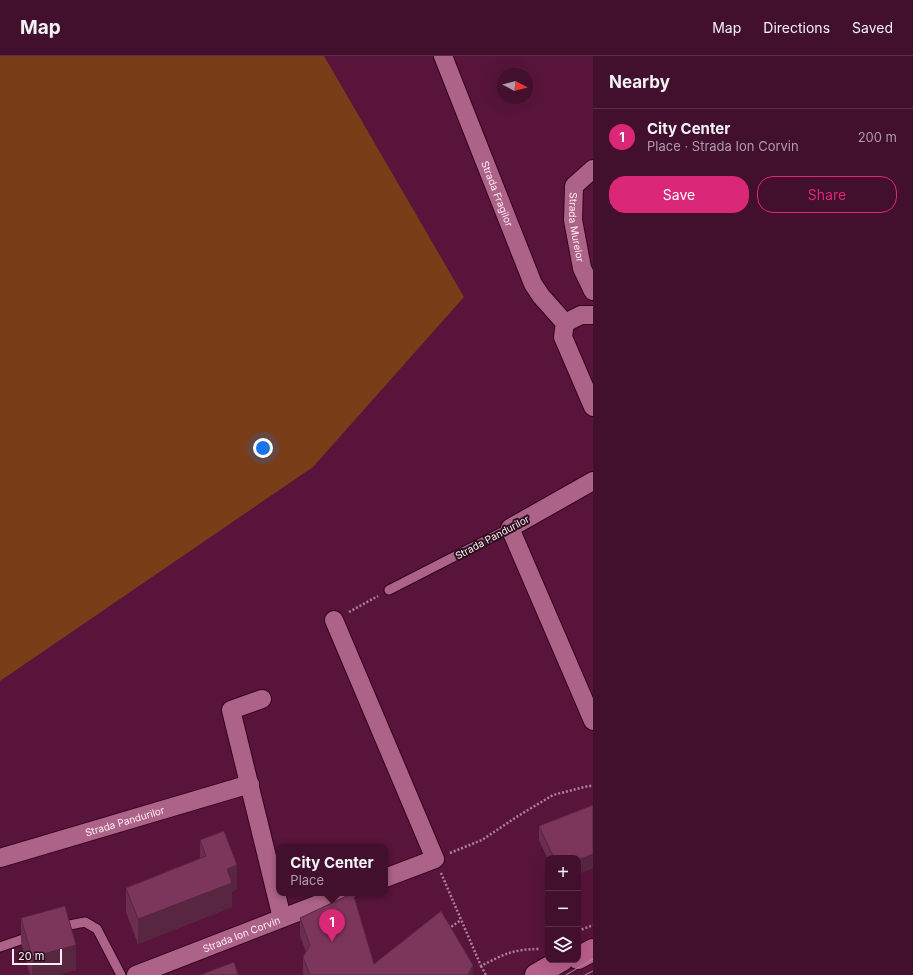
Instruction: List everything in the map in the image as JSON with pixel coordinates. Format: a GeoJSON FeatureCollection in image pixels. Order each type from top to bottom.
{"type":"FeatureCollection","features":[{"type":"Feature","properties":{"kind":"main road"},"geometry":{"type":"LineString","coordinates":[[581,953],[593,949]]}},
{"type":"Feature","properties":{"kind":"main road"},"geometry":{"type":"LineString","coordinates":[[581,956],[593,949]]}},
{"type":"Feature","properties":{"kind":"main road"},"geometry":{"type":"LineString","coordinates":[[536,975],[547,963]]}},
{"type":"Feature","properties":{"kind":"main road"},"geometry":{"type":"LineString","coordinates":[[550,975],[570,963]]}},
{"type":"Feature","properties":{"kind":"street","name":"Strada Fragilor"},"geometry":{"type":"LineString","coordinates":[[443,56],[533,284],[541,296],[565,323]]}},
{"type":"Feature","properties":{"kind":"street","name":"Strada Murelor"},"geometry":{"type":"LineString","coordinates":[[593,168],[574,186],[573,220],[588,267],[593,291]]}},
{"type":"Feature","properties":{"kind":"street"},"geometry":{"type":"LineString","coordinates":[[593,315],[581,315],[565,323],[563,336],[593,407]]}},
{"type":"Feature","properties":{"kind":"street","name":"Strada Pandurilor"},"geometry":{"type":"LineString","coordinates":[[510,528],[593,481]]}},
{"type":"Feature","properties":{"kind":"street"},"geometry":{"type":"LineString","coordinates":[[510,528],[593,721]]}},
{"type":"Feature","properties":{"kind":"street"},"geometry":{"type":"LineString","coordinates":[[334,620],[434,859],[388,877]]}},
{"type":"Feature","properties":{"kind":"street"},"geometry":{"type":"LineString","coordinates":[[262,699],[231,710],[276,893]]}},
{"type":"Feature","properties":{"kind":"street","name":"Strada Pandurilor"},"geometry":{"type":"LineString","coordinates":[[0,858],[250,784]]}},
{"type":"Feature","properties":{"kind":"street"},"geometry":{"type":"LineString","coordinates":[[277,896],[282,918]]}},
{"type":"Feature","properties":{"kind":"street","name":"Strada Ion Corvin"},"geometry":{"type":"LineString","coordinates":[[136,975],[339,896]]}},
{"type":"Feature","properties":{"kind":"lane","name":"Strada Pandurilor"},"geometry":{"type":"LineString","coordinates":[[389,590],[510,528]]}},
{"type":"Feature","properties":{"kind":"lane"},"geometry":{"type":"LineString","coordinates":[[0,947],[62,926],[85,922],[98,929],[122,975]]}},
{"type":"Feature","properties":{"kind":"path"},"geometry":{"type":"LineString","coordinates":[[334,620],[389,590]]}},
{"type":"Feature","properties":{"kind":"path"},"geometry":{"type":"LineString","coordinates":[[486,975],[434,859],[482,840],[553,795],[593,786]]}},
{"type":"Feature","properties":{"kind":"path"},"geometry":{"type":"LineString","coordinates":[[442,934],[461,920]]}},
{"type":"Feature","properties":{"kind":"path"},"geometry":{"type":"LineString","coordinates":[[581,930],[593,925]]}},
{"type":"Feature","properties":{"kind":"path"},"geometry":{"type":"LineString","coordinates":[[481,966],[506,953],[522,949],[545,953]]}},
{"type":"Feature","properties":{"kind":"shaded area"},"geometry":{"type":"Polygon","coordinates":[[[0,56],[324,56],[464,297],[313,467],[0,681],[0,56]]]}},
{"type":"Feature","properties":{"kind":"building"},"geometry":{"type":"Polygon","coordinates":[[[593,805],[593,854],[581,859],[581,855],[553,855],[539,826],[593,805]]]}},
{"type":"Feature","properties":{"kind":"building"},"geometry":{"type":"Polygon","coordinates":[[[224,831],[237,865],[227,869],[232,883],[138,919],[126,888],[206,856],[200,840],[224,831]]]}},
{"type":"Feature","properties":{"kind":"building"},"geometry":{"type":"Polygon","coordinates":[[[347,896],[354,896],[374,964],[441,911],[473,965],[468,975],[310,975],[303,957],[310,945],[300,918],[347,896]]]}},
{"type":"Feature","properties":{"kind":"building"},"geometry":{"type":"Polygon","coordinates":[[[65,906],[76,945],[32,957],[21,918],[65,906]]]}},
{"type":"Feature","properties":{"kind":"building"},"geometry":{"type":"Polygon","coordinates":[[[234,962],[238,975],[200,975],[234,962]]]}},
{"type":"Feature","properties":{"kind":"tram line"},"geometry":{"type":"LineString","coordinates":[[566,975],[593,959]]}},
{"type":"Feature","properties":{"kind":"tram line"},"geometry":{"type":"LineString","coordinates":[[585,975],[593,971]]}},
{"type":"Feature","properties":{"kind":"place","name":"City Center"},"geometry":{"type":"Point","coordinates":[332,942]}}]}
